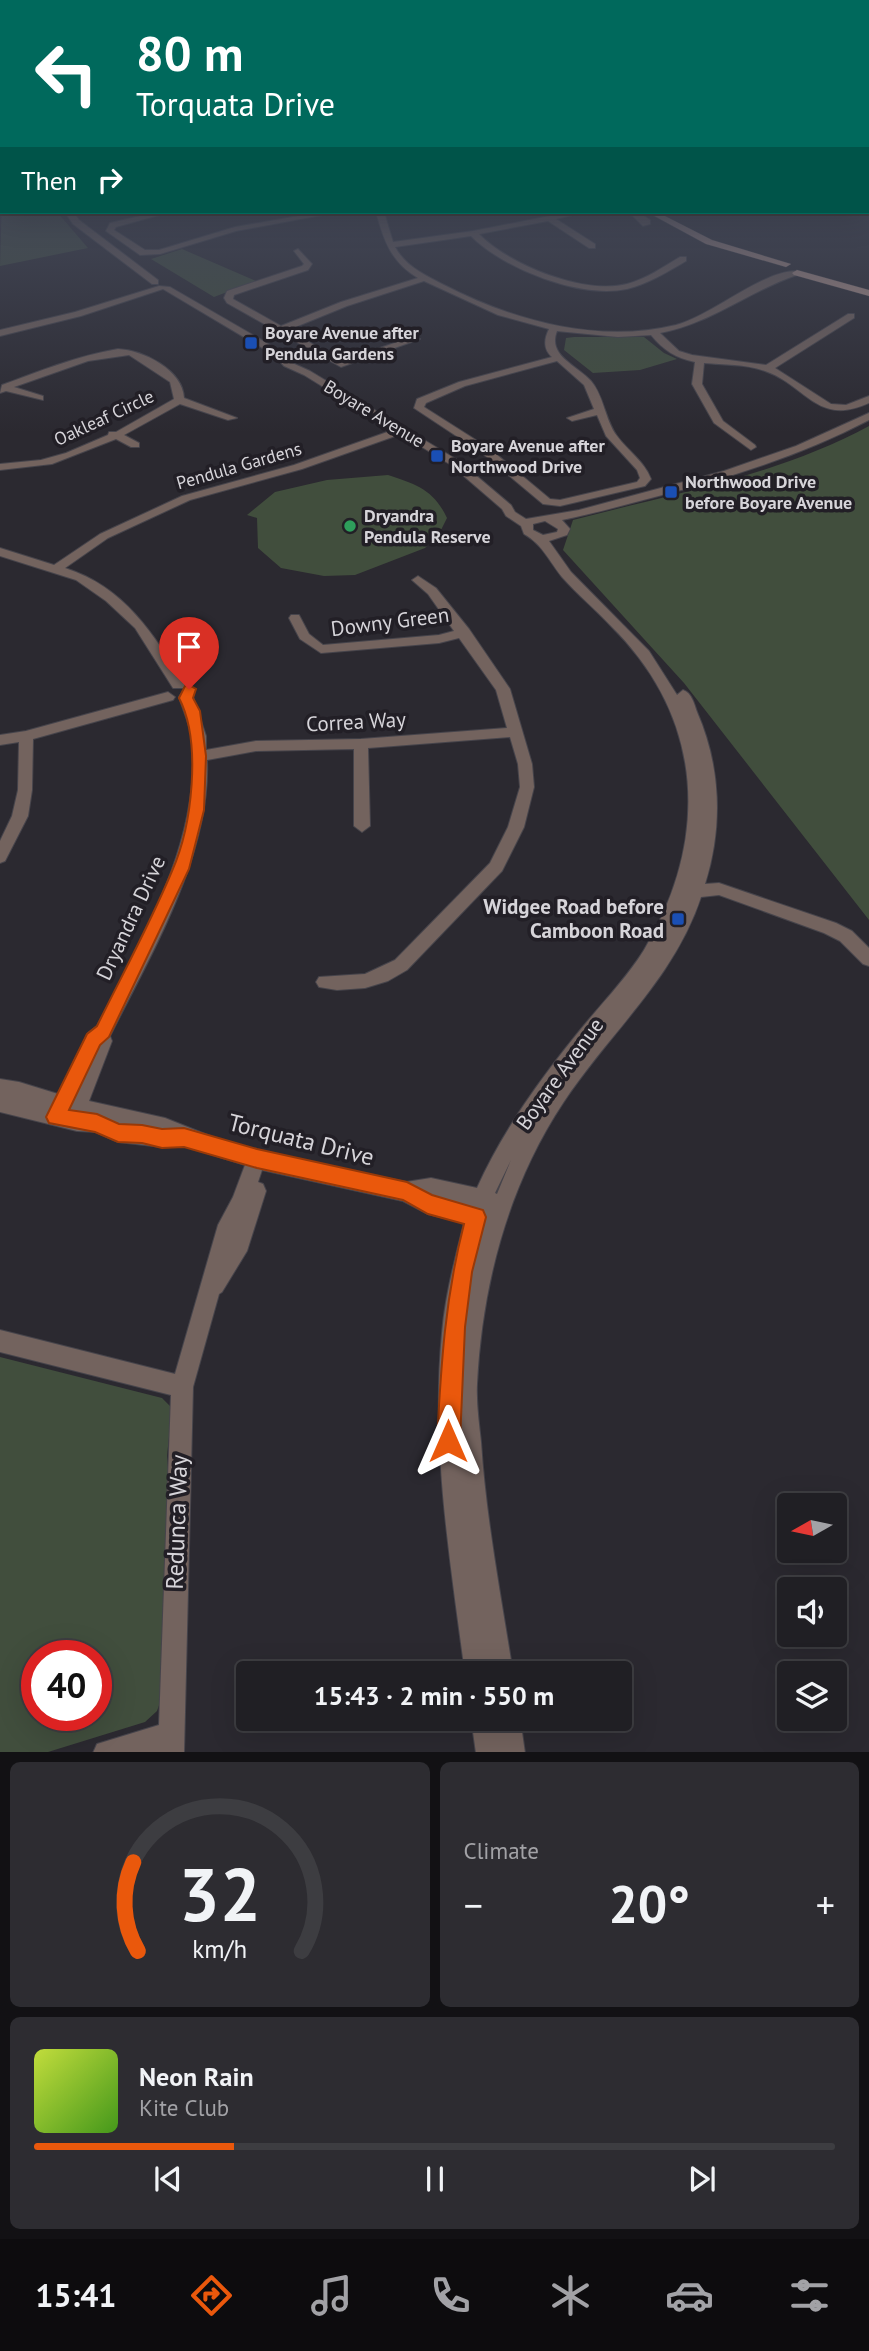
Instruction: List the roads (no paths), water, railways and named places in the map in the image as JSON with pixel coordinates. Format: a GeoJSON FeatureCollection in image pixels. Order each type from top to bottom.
{"type":"FeatureCollection","features":[{"type":"Feature","properties":{"kind":"main road"},"geometry":{"type":"LineString","coordinates":[[791,270],[869,293]]}},
{"type":"Feature","properties":{"kind":"street","name":"Boyare Avenue"},"geometry":{"type":"LineString","coordinates":[[143,270],[190,303],[279,355],[285,363],[307,373],[455,463],[507,507],[510,514],[531,521],[528,533],[554,534]]}},
{"type":"Feature","properties":{"kind":"street"},"geometry":{"type":"LineString","coordinates":[[300,270],[230,293],[228,298],[341,364],[415,339]]}},
{"type":"Feature","properties":{"kind":"street"},"geometry":{"type":"LineString","coordinates":[[415,270],[426,278],[509,317],[553,330],[609,334],[653,331],[705,319],[774,278],[798,272]]}},
{"type":"Feature","properties":{"kind":"street"},"geometry":{"type":"LineString","coordinates":[[536,270],[579,286],[619,288],[636,284],[663,270]]}},
{"type":"Feature","properties":{"kind":"street"},"geometry":{"type":"LineString","coordinates":[[774,278],[780,270]]}},
{"type":"Feature","properties":{"kind":"street"},"geometry":{"type":"LineString","coordinates":[[280,330],[355,301],[426,278]]}},
{"type":"Feature","properties":{"kind":"street"},"geometry":{"type":"LineString","coordinates":[[0,333],[167,285]]}},
{"type":"Feature","properties":{"kind":"street"},"geometry":{"type":"LineString","coordinates":[[0,327],[74,312]]}},
{"type":"Feature","properties":{"kind":"street"},"geometry":{"type":"LineString","coordinates":[[768,368],[851,316]]}},
{"type":"Feature","properties":{"kind":"street"},"geometry":{"type":"LineString","coordinates":[[553,330],[549,340],[552,352],[559,358],[588,384],[611,436],[642,469],[646,479],[641,484],[560,503],[547,502],[486,451],[419,408],[421,401],[462,384],[559,358]]}},
{"type":"Feature","properties":{"kind":"street"},"geometry":{"type":"LineString","coordinates":[[653,331],[659,342],[671,351],[700,361],[768,368],[830,406],[851,407],[869,399]]}},
{"type":"Feature","properties":{"kind":"street","name":"Oakleaf Circle"},"geometry":{"type":"LineString","coordinates":[[0,467],[44,467],[164,411],[178,400],[179,387],[173,378],[127,351],[35,374],[3,389]]}},
{"type":"Feature","properties":{"kind":"street"},"geometry":{"type":"LineString","coordinates":[[700,361],[697,384],[719,423],[751,447]]}},
{"type":"Feature","properties":{"kind":"street"},"geometry":{"type":"LineString","coordinates":[[3,389],[39,398]]}},
{"type":"Feature","properties":{"kind":"street"},"geometry":{"type":"LineString","coordinates":[[178,400],[232,418]]}},
{"type":"Feature","properties":{"kind":"street"},"geometry":{"type":"LineString","coordinates":[[572,418],[600,411]]}},
{"type":"Feature","properties":{"kind":"street"},"geometry":{"type":"LineString","coordinates":[[531,521],[580,513],[762,463],[800,449],[869,416]]}},
{"type":"Feature","properties":{"kind":"street","name":"Pendula Gardens"},"geometry":{"type":"LineString","coordinates":[[56,569],[104,536],[177,502],[231,484],[298,467],[399,428]]}},
{"type":"Feature","properties":{"kind":"street"},"geometry":{"type":"LineString","coordinates":[[113,435],[135,445]]}},
{"type":"Feature","properties":{"kind":"street"},"geometry":{"type":"LineString","coordinates":[[554,534],[580,513]]}},
{"type":"Feature","properties":{"kind":"street"},"geometry":{"type":"LineString","coordinates":[[552,518],[554,534]]}},
{"type":"Feature","properties":{"kind":"street","name":"Boyare Avenue"},"geometry":{"type":"LineString","coordinates":[[476,1661],[455,1514],[448,1441],[454,1327],[462,1272],[489,1210],[557,1096],[660,966],[674,944],[697,891],[709,841],[710,806],[701,740],[684,698],[654,653],[574,572],[561,555],[554,534]]}},
{"type":"Feature","properties":{"kind":"street","name":"Boyare Avenue"},"geometry":{"type":"LineString","coordinates":[[498,1661],[472,1486],[467,1386],[473,1312],[489,1210],[506,1149],[538,1099],[649,957],[681,897],[697,834],[694,764],[685,727],[670,694],[641,650],[570,578],[554,534]]}},
{"type":"Feature","properties":{"kind":"street","name":"Dryandra Drive"},"geometry":{"type":"LineString","coordinates":[[0,552],[80,577],[141,625],[193,711],[199,756],[196,810],[181,869],[103,1032],[103,1042],[67,1111]]}},
{"type":"Feature","properties":{"kind":"street"},"geometry":{"type":"LineString","coordinates":[[325,982],[365,983],[383,978],[401,965],[496,867],[516,827],[527,787],[525,764],[503,689],[464,632],[432,591],[418,580]]}},
{"type":"Feature","properties":{"kind":"street","name":"Downy Green"},"geometry":{"type":"LineString","coordinates":[[295,618],[299,631],[310,644],[321,649],[439,639],[464,632]]}},
{"type":"Feature","properties":{"kind":"street"},"geometry":{"type":"LineString","coordinates":[[0,740],[26,736],[168,697],[176,700],[182,691]]}},
{"type":"Feature","properties":{"kind":"street","name":"Correa Way"},"geometry":{"type":"LineString","coordinates":[[199,756],[256,746],[361,744],[515,732]]}},
{"type":"Feature","properties":{"kind":"street"},"geometry":{"type":"LineString","coordinates":[[0,858],[20,816],[25,790],[26,736]]}},
{"type":"Feature","properties":{"kind":"street"},"geometry":{"type":"LineString","coordinates":[[361,744],[362,825]]}},
{"type":"Feature","properties":{"kind":"street"},"geometry":{"type":"LineString","coordinates":[[702,872],[719,889]]}},
{"type":"Feature","properties":{"kind":"street"},"geometry":{"type":"LineString","coordinates":[[697,891],[719,889],[830,928],[846,936],[869,959]]}},
{"type":"Feature","properties":{"kind":"street","name":"Torquata Drive"},"geometry":{"type":"LineString","coordinates":[[0,1087],[19,1090],[118,1133],[142,1134],[162,1139],[184,1138],[262,1160],[407,1192],[428,1204],[489,1210]]}},
{"type":"Feature","properties":{"kind":"street","name":"Torquata Drive"},"geometry":{"type":"LineString","coordinates":[[0,1103],[67,1111]]}},
{"type":"Feature","properties":{"kind":"street","name":"Redunca Way"},"geometry":{"type":"LineString","coordinates":[[170,1744],[182,1387],[208,1295],[240,1244],[262,1160]]}},
{"type":"Feature","properties":{"kind":"street"},"geometry":{"type":"LineString","coordinates":[[0,1341],[182,1387]]}},
{"type":"Feature","properties":{"kind":"street"},"geometry":{"type":"LineString","coordinates":[[486,1731],[489,1752]]}},
{"type":"Feature","properties":{"kind":"street"},"geometry":{"type":"LineString","coordinates":[[509,1731],[513,1752]]}},
{"type":"Feature","properties":{"kind":"street"},"geometry":{"type":"LineString","coordinates":[[106,1752],[170,1744]]}},
{"type":"Feature","properties":{"kind":"place","name":"Boyare Avenue after Pendula Gardens"},"geometry":{"type":"Point","coordinates":[251,343]}},
{"type":"Feature","properties":{"kind":"place","name":"Boyare Avenue after Northwood Drive"},"geometry":{"type":"Point","coordinates":[437,456]}},
{"type":"Feature","properties":{"kind":"place","name":"Northwood Drive before Boyare Avenue"},"geometry":{"type":"Point","coordinates":[671,492]}},
{"type":"Feature","properties":{"kind":"place","name":"Dryandra Pendula Reserve"},"geometry":{"type":"Point","coordinates":[350,526]}},
{"type":"Feature","properties":{"kind":"place","name":"Widgee Road before Camboon Road"},"geometry":{"type":"Point","coordinates":[678,919]}}]}
